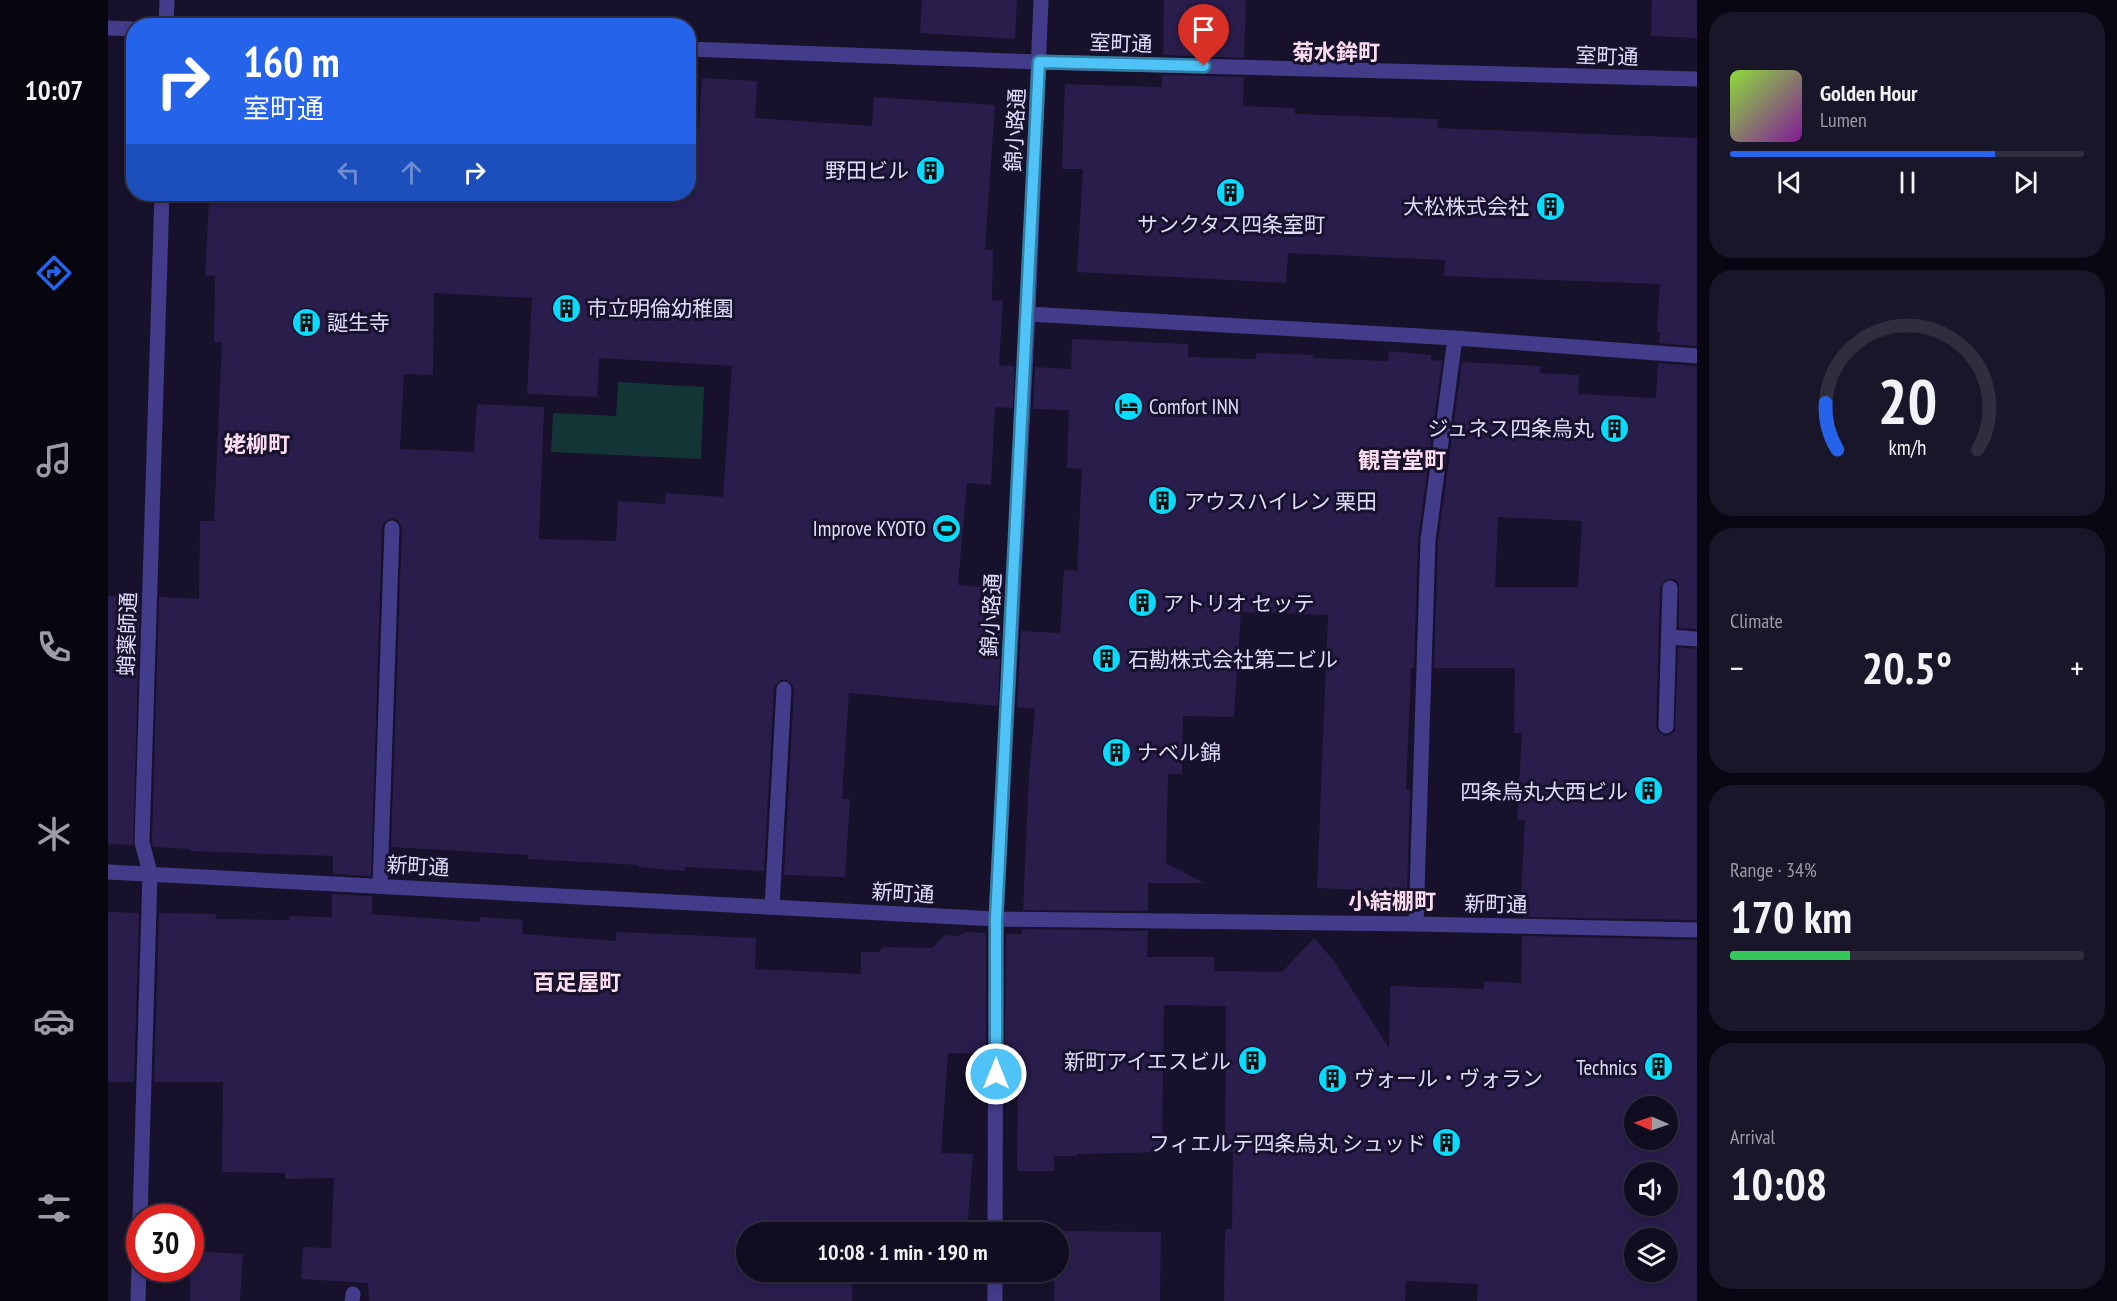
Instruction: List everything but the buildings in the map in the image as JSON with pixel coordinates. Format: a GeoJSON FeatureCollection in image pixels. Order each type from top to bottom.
{"type":"FeatureCollection","features":[{"type":"Feature","properties":{"kind":"street"},"geometry":{"type":"LineString","coordinates":[[166,18],[167,0]]}},
{"type":"Feature","properties":{"kind":"street","name":"錦小路通"},"geometry":{"type":"LineString","coordinates":[[995,1222],[996,919],[1028,314],[1041,0]]}},
{"type":"Feature","properties":{"kind":"street"},"geometry":{"type":"LineString","coordinates":[[108,28],[126,28]]}},
{"type":"Feature","properties":{"kind":"street","name":"室町通"},"geometry":{"type":"LineString","coordinates":[[696,49],[1039,62],[1697,79]]}},
{"type":"Feature","properties":{"kind":"street","name":"蛸薬師通"},"geometry":{"type":"LineString","coordinates":[[140,1204],[150,873],[142,842],[162,201]]}},
{"type":"Feature","properties":{"kind":"street"},"geometry":{"type":"LineString","coordinates":[[1028,314],[1455,338],[1697,356]]}},
{"type":"Feature","properties":{"kind":"street"},"geometry":{"type":"LineString","coordinates":[[1416,924],[1428,540],[1455,338]]}},
{"type":"Feature","properties":{"kind":"street"},"geometry":{"type":"LineString","coordinates":[[380,885],[392,528]]}},
{"type":"Feature","properties":{"kind":"street"},"geometry":{"type":"LineString","coordinates":[[1666,726],[1671,588]]}},
{"type":"Feature","properties":{"kind":"street"},"geometry":{"type":"LineString","coordinates":[[1669,637],[1697,639]]}},
{"type":"Feature","properties":{"kind":"street"},"geometry":{"type":"LineString","coordinates":[[772,907],[784,689]]}},
{"type":"Feature","properties":{"kind":"street","name":"新町通"},"geometry":{"type":"LineString","coordinates":[[108,872],[996,919],[1697,930]]}},
{"type":"Feature","properties":{"kind":"street"},"geometry":{"type":"LineString","coordinates":[[138,1301],[139,1282]]}},
{"type":"Feature","properties":{"kind":"street"},"geometry":{"type":"LineString","coordinates":[[995,1282],[995,1301]]}},
{"type":"Feature","properties":{"kind":"green space"},"geometry":{"type":"Polygon","coordinates":[[[618,382],[704,387],[701,459],[551,452],[553,413],[616,416],[618,382]]]}},
{"type":"Feature","properties":{"kind":"place","name":"野田ビル"},"geometry":{"type":"Point","coordinates":[930,170]}},
{"type":"Feature","properties":{"kind":"place","name":"サンクタス四条室町"},"geometry":{"type":"Point","coordinates":[1231,193]}},
{"type":"Feature","properties":{"kind":"place","name":"大松株式会社"},"geometry":{"type":"Point","coordinates":[1550,206]}},
{"type":"Feature","properties":{"kind":"place","name":"市立明倫幼稚園"},"geometry":{"type":"Point","coordinates":[566,308]}},
{"type":"Feature","properties":{"kind":"place","name":"誕生寺"},"geometry":{"type":"Point","coordinates":[306,322]}},
{"type":"Feature","properties":{"kind":"place","name":"Comfort INN"},"geometry":{"type":"Point","coordinates":[1128,406]}},
{"type":"Feature","properties":{"kind":"place","name":"ジュネス四条烏丸"},"geometry":{"type":"Point","coordinates":[1615,428]}},
{"type":"Feature","properties":{"kind":"place","name":"アウスハイレン 栗田"},"geometry":{"type":"Point","coordinates":[1163,501]}},
{"type":"Feature","properties":{"kind":"place","name":"Improve KYOTO"},"geometry":{"type":"Point","coordinates":[947,528]}},
{"type":"Feature","properties":{"kind":"place","name":"アトリオ セッテ"},"geometry":{"type":"Point","coordinates":[1142,603]}},
{"type":"Feature","properties":{"kind":"place","name":"石勘株式会社第二ビル"},"geometry":{"type":"Point","coordinates":[1107,659]}},
{"type":"Feature","properties":{"kind":"place","name":"ナベル錦"},"geometry":{"type":"Point","coordinates":[1116,752]}},
{"type":"Feature","properties":{"kind":"place","name":"四条烏丸大西ビル"},"geometry":{"type":"Point","coordinates":[1649,791]}},
{"type":"Feature","properties":{"kind":"place","name":"新町アイエスビル"},"geometry":{"type":"Point","coordinates":[1252,1061]}},
{"type":"Feature","properties":{"kind":"place","name":"Technics"},"geometry":{"type":"Point","coordinates":[1658,1067]}},
{"type":"Feature","properties":{"kind":"place","name":"ヴォール・ヴォラン"},"geometry":{"type":"Point","coordinates":[1333,1078]}},
{"type":"Feature","properties":{"kind":"place","name":"フィエルテ四条烏丸 シュッド"},"geometry":{"type":"Point","coordinates":[1447,1143]}},
{"type":"Feature","properties":{"kind":"district","name":"菊水鉾町"},"geometry":{"type":"Point","coordinates":[1336,52]}},
{"type":"Feature","properties":{"kind":"district","name":"姥柳町"},"geometry":{"type":"Point","coordinates":[257,444]}},
{"type":"Feature","properties":{"kind":"district","name":"観音堂町"},"geometry":{"type":"Point","coordinates":[1402,460]}},
{"type":"Feature","properties":{"kind":"district","name":"小結棚町"},"geometry":{"type":"Point","coordinates":[1392,901]}},
{"type":"Feature","properties":{"kind":"district","name":"百足屋町"},"geometry":{"type":"Point","coordinates":[577,982]}},
{"type":"Feature","properties":{"kind":"route"},"geometry":{"type":"LineString","coordinates":[[996,1074],[996,919],[1039,62],[1204,66]]}}]}
